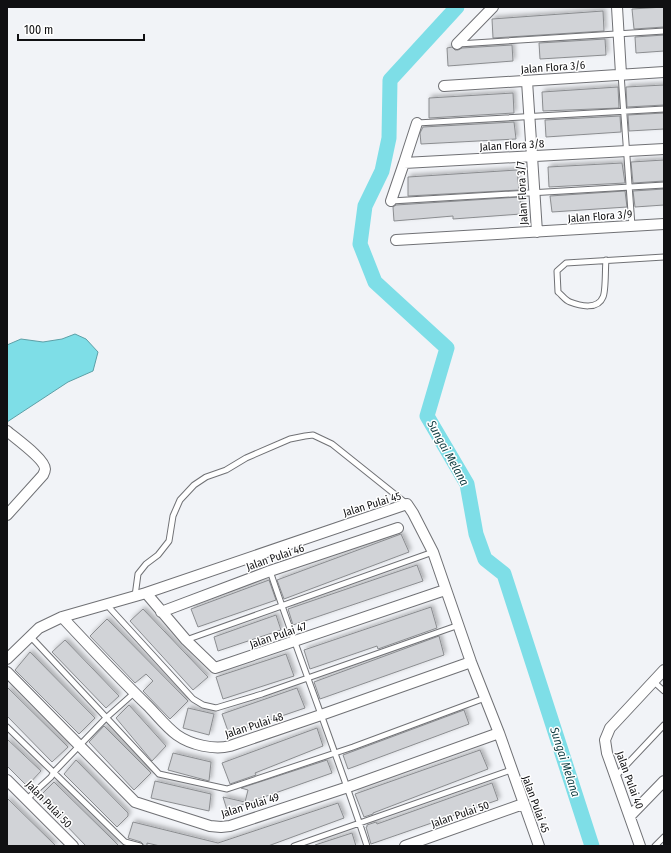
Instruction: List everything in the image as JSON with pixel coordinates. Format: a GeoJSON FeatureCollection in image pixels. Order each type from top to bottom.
{"type":"FeatureCollection","features":[{"type":"Feature","properties":{"kind":"street"},"geometry":{"type":"LineString","coordinates":[[457,44],[494,7]]}},
{"type":"Feature","properties":{"kind":"street"},"geometry":{"type":"LineString","coordinates":[[617,7],[622,74]]}},
{"type":"Feature","properties":{"kind":"street","name":"Jalan Flora 3/6"},"geometry":{"type":"LineString","coordinates":[[444,86],[664,72]]}},
{"type":"Feature","properties":{"kind":"street","name":"Jalan Flora 3/7"},"geometry":{"type":"LineString","coordinates":[[527,81],[537,232]]}},
{"type":"Feature","properties":{"kind":"street"},"geometry":{"type":"LineString","coordinates":[[391,201],[417,123]]}},
{"type":"Feature","properties":{"kind":"street","name":"Jalan Flora 3/8"},"geometry":{"type":"LineString","coordinates":[[404,163],[664,149]]}},
{"type":"Feature","properties":{"kind":"street","name":"Jalan Flora 3/9"},"geometry":{"type":"LineString","coordinates":[[396,240],[664,224]]}},
{"type":"Feature","properties":{"kind":"street"},"geometry":{"type":"LineString","coordinates":[[7,430],[38,457],[43,463],[45,469],[43,475],[7,515]]}},
{"type":"Feature","properties":{"kind":"street","name":"Jalan Pulai 45"},"geometry":{"type":"LineString","coordinates":[[7,659],[39,628],[62,617],[146,593],[407,504],[433,552],[445,590],[459,625],[470,662],[499,733],[539,846]]}},
{"type":"Feature","properties":{"kind":"street","name":"Jalan Pulai 46"},"geometry":{"type":"LineString","coordinates":[[161,612],[270,571],[398,528]]}},
{"type":"Feature","properties":{"kind":"street","name":"Jalan Pulai 47"},"geometry":{"type":"LineString","coordinates":[[146,593],[186,640],[215,668],[445,590]]}},
{"type":"Feature","properties":{"kind":"street","name":"Jalan Pulai 48"},"geometry":{"type":"LineString","coordinates":[[62,617],[177,735],[192,743],[208,747],[223,748],[470,662]]}},
{"type":"Feature","properties":{"kind":"street","name":"Jalan Pulai 40"},"geometry":{"type":"LineString","coordinates":[[640,846],[607,753],[605,740],[610,728],[664,670]]}},
{"type":"Feature","properties":{"kind":"street","name":"Jalan Pulai 49"},"geometry":{"type":"LineString","coordinates":[[7,672],[135,802],[210,826],[230,826],[348,787],[499,733]]}},
{"type":"Feature","properties":{"kind":"street","name":"Jalan Pulai 50"},"geometry":{"type":"LineString","coordinates":[[7,780],[73,846]]}},
{"type":"Feature","properties":{"kind":"street"},"geometry":{"type":"LineString","coordinates":[[630,816],[664,781]]}},
{"type":"Feature","properties":{"kind":"street","name":"Jalan Pulai 50"},"geometry":{"type":"LineString","coordinates":[[405,846],[523,804]]}},
{"type":"Feature","properties":{"kind":"lane"},"geometry":{"type":"LineString","coordinates":[[457,44],[664,31]]}},
{"type":"Feature","properties":{"kind":"lane"},"geometry":{"type":"LineString","coordinates":[[622,74],[632,226]]}},
{"type":"Feature","properties":{"kind":"lane"},"geometry":{"type":"LineString","coordinates":[[417,123],[664,109]]}},
{"type":"Feature","properties":{"kind":"lane"},"geometry":{"type":"LineString","coordinates":[[391,201],[664,185]]}},
{"type":"Feature","properties":{"kind":"lane"},"geometry":{"type":"LineString","coordinates":[[606,260],[604,296],[600,302],[582,306],[568,301],[558,292],[557,271],[566,263],[606,260],[664,257]]}},
{"type":"Feature","properties":{"kind":"lane"},"geometry":{"type":"LineString","coordinates":[[135,596],[138,574],[146,564],[158,555],[169,541],[173,516],[180,500],[194,485],[206,477],[226,470],[246,458],[290,439],[313,435],[332,444],[407,504]]}},
{"type":"Feature","properties":{"kind":"lane"},"geometry":{"type":"LineString","coordinates":[[186,640],[433,552]]}},
{"type":"Feature","properties":{"kind":"lane"},"geometry":{"type":"LineString","coordinates":[[270,571],[294,642],[348,787],[367,846]]}},
{"type":"Feature","properties":{"kind":"lane"},"geometry":{"type":"LineString","coordinates":[[106,604],[194,698],[203,705],[216,708],[262,694],[459,625]]}},
{"type":"Feature","properties":{"kind":"lane"},"geometry":{"type":"LineString","coordinates":[[30,636],[159,774],[227,789],[353,747],[485,698]]}},
{"type":"Feature","properties":{"kind":"lane"},"geometry":{"type":"LineString","coordinates":[[654,682],[664,692]]}},
{"type":"Feature","properties":{"kind":"lane"},"geometry":{"type":"LineString","coordinates":[[27,799],[51,777],[54,772],[106,718],[134,692]]}},
{"type":"Feature","properties":{"kind":"lane"},"geometry":{"type":"LineString","coordinates":[[616,776],[664,725]]}},
{"type":"Feature","properties":{"kind":"lane"},"geometry":{"type":"LineString","coordinates":[[7,727],[125,842],[140,846]]}},
{"type":"Feature","properties":{"kind":"lane"},"geometry":{"type":"LineString","coordinates":[[294,846],[511,770]]}},
{"type":"Feature","properties":{"kind":"lane"},"geometry":{"type":"LineString","coordinates":[[655,846],[664,837]]}},
{"type":"Feature","properties":{"kind":"water"},"geometry":{"type":"Polygon","coordinates":[[[75,334],[86,339],[98,352],[93,371],[68,382],[7,422],[7,345],[21,339],[43,342],[62,339],[75,334]]]}},
{"type":"Feature","properties":{"kind":"building"},"geometry":{"type":"Polygon","coordinates":[[[664,7],[664,27],[634,29],[632,9],[664,7]]]}},
{"type":"Feature","properties":{"kind":"building"},"geometry":{"type":"Polygon","coordinates":[[[603,11],[604,31],[493,38],[492,19],[603,11]]]}},
{"type":"Feature","properties":{"kind":"building"},"geometry":{"type":"Polygon","coordinates":[[[664,35],[664,51],[636,53],[635,37],[664,35]]]}},
{"type":"Feature","properties":{"kind":"building"},"geometry":{"type":"Polygon","coordinates":[[[605,39],[606,55],[540,59],[539,43],[605,39]]]}},
{"type":"Feature","properties":{"kind":"building"},"geometry":{"type":"Polygon","coordinates":[[[512,45],[513,61],[448,66],[447,48],[452,47],[455,50],[458,50],[462,48],[512,45]]]}},
{"type":"Feature","properties":{"kind":"building"},"geometry":{"type":"Polygon","coordinates":[[[664,85],[664,105],[627,107],[626,87],[664,85]]]}},
{"type":"Feature","properties":{"kind":"building"},"geometry":{"type":"Polygon","coordinates":[[[618,87],[619,108],[543,111],[542,92],[618,87]]]}},
{"type":"Feature","properties":{"kind":"building"},"geometry":{"type":"Polygon","coordinates":[[[513,93],[514,113],[429,118],[429,98],[513,93]]]}},
{"type":"Feature","properties":{"kind":"building"},"geometry":{"type":"Polygon","coordinates":[[[664,113],[664,129],[629,131],[628,115],[664,113]]]}},
{"type":"Feature","properties":{"kind":"building"},"geometry":{"type":"Polygon","coordinates":[[[620,116],[621,132],[546,137],[545,120],[620,116]]]}},
{"type":"Feature","properties":{"kind":"building"},"geometry":{"type":"Polygon","coordinates":[[[514,122],[516,139],[421,144],[420,133],[423,127],[514,122]]]}},
{"type":"Feature","properties":{"kind":"building"},"geometry":{"type":"Polygon","coordinates":[[[664,160],[664,181],[633,183],[631,162],[664,160]]]}},
{"type":"Feature","properties":{"kind":"building"},"geometry":{"type":"Polygon","coordinates":[[[622,163],[625,183],[549,187],[548,167],[622,163]]]}},
{"type":"Feature","properties":{"kind":"building"},"geometry":{"type":"Polygon","coordinates":[[[517,170],[519,190],[408,196],[408,177],[517,170]]]}},
{"type":"Feature","properties":{"kind":"building"},"geometry":{"type":"Polygon","coordinates":[[[664,189],[664,205],[635,207],[633,191],[664,189]]]}},
{"type":"Feature","properties":{"kind":"building"},"geometry":{"type":"Polygon","coordinates":[[[625,191],[627,207],[552,212],[550,196],[625,191]]]}},
{"type":"Feature","properties":{"kind":"building"},"geometry":{"type":"Polygon","coordinates":[[[520,197],[521,214],[453,219],[453,216],[394,221],[393,207],[396,205],[520,197]]]}},
{"type":"Feature","properties":{"kind":"building"},"geometry":{"type":"Polygon","coordinates":[[[401,534],[409,552],[284,599],[277,580],[401,534]]]}},
{"type":"Feature","properties":{"kind":"building"},"geometry":{"type":"Polygon","coordinates":[[[417,565],[423,581],[293,625],[288,609],[417,565]]]}},
{"type":"Feature","properties":{"kind":"building"},"geometry":{"type":"Polygon","coordinates":[[[269,580],[276,600],[198,627],[191,609],[269,580]]]}},
{"type":"Feature","properties":{"kind":"building"},"geometry":{"type":"Polygon","coordinates":[[[431,607],[437,628],[378,649],[377,646],[310,669],[304,650],[431,607]]]}},
{"type":"Feature","properties":{"kind":"building"},"geometry":{"type":"Polygon","coordinates":[[[143,609],[208,677],[193,690],[130,621],[143,609]]]}},
{"type":"Feature","properties":{"kind":"building"},"geometry":{"type":"Polygon","coordinates":[[[276,615],[281,630],[218,651],[214,637],[276,615]]]}},
{"type":"Feature","properties":{"kind":"building"},"geometry":{"type":"Polygon","coordinates":[[[107,619],[188,701],[170,719],[143,691],[153,681],[146,674],[135,683],[90,636],[107,619]]]}},
{"type":"Feature","properties":{"kind":"building"},"geometry":{"type":"Polygon","coordinates":[[[439,636],[444,655],[320,699],[314,682],[439,636]]]}},
{"type":"Feature","properties":{"kind":"building"},"geometry":{"type":"Polygon","coordinates":[[[65,640],[119,696],[106,708],[52,652],[65,640]]]}},
{"type":"Feature","properties":{"kind":"building"},"geometry":{"type":"Polygon","coordinates":[[[30,652],[95,718],[79,734],[15,670],[30,652]]]}},
{"type":"Feature","properties":{"kind":"building"},"geometry":{"type":"Polygon","coordinates":[[[286,654],[294,676],[223,699],[216,677],[286,654]]]}},
{"type":"Feature","properties":{"kind":"building"},"geometry":{"type":"Polygon","coordinates":[[[7,687],[68,747],[52,762],[7,716],[7,687]]]}},
{"type":"Feature","properties":{"kind":"building"},"geometry":{"type":"Polygon","coordinates":[[[297,688],[305,708],[229,734],[222,714],[297,688]]]}},
{"type":"Feature","properties":{"kind":"building"},"geometry":{"type":"Polygon","coordinates":[[[129,705],[166,746],[152,761],[116,718],[129,705]]]}},
{"type":"Feature","properties":{"kind":"building"},"geometry":{"type":"Polygon","coordinates":[[[188,708],[214,714],[209,735],[183,728],[188,708]]]}},
{"type":"Feature","properties":{"kind":"building"},"geometry":{"type":"Polygon","coordinates":[[[464,710],[469,724],[348,769],[343,755],[464,710]]]}},
{"type":"Feature","properties":{"kind":"building"},"geometry":{"type":"Polygon","coordinates":[[[104,726],[151,773],[134,790],[89,742],[104,726]]]}},
{"type":"Feature","properties":{"kind":"building"},"geometry":{"type":"Polygon","coordinates":[[[317,728],[323,746],[255,773],[256,775],[230,784],[222,763],[317,728]]]}},
{"type":"Feature","properties":{"kind":"building"},"geometry":{"type":"Polygon","coordinates":[[[7,739],[41,771],[27,786],[7,766],[7,739]]]}},
{"type":"Feature","properties":{"kind":"building"},"geometry":{"type":"Polygon","coordinates":[[[480,750],[488,769],[364,817],[355,794],[480,750]]]}},
{"type":"Feature","properties":{"kind":"building"},"geometry":{"type":"Polygon","coordinates":[[[173,753],[211,762],[209,781],[168,770],[173,753]]]}},
{"type":"Feature","properties":{"kind":"building"},"geometry":{"type":"Polygon","coordinates":[[[76,760],[128,813],[128,816],[117,827],[64,774],[76,760]]]}},
{"type":"Feature","properties":{"kind":"building"},"geometry":{"type":"Polygon","coordinates":[[[327,760],[332,773],[227,810],[223,797],[245,802],[248,790],[241,788],[327,760]]]}},
{"type":"Feature","properties":{"kind":"building"},"geometry":{"type":"Polygon","coordinates":[[[155,781],[211,794],[209,811],[151,798],[155,781]]]}},
{"type":"Feature","properties":{"kind":"building"},"geometry":{"type":"Polygon","coordinates":[[[54,782],[119,846],[86,846],[39,797],[54,782]]]}},
{"type":"Feature","properties":{"kind":"building"},"geometry":{"type":"Polygon","coordinates":[[[492,783],[498,800],[371,844],[366,827],[367,825],[376,822],[377,824],[492,783]]]}},
{"type":"Feature","properties":{"kind":"building"},"geometry":{"type":"Polygon","coordinates":[[[7,798],[56,846],[7,846],[7,798]]]}},
{"type":"Feature","properties":{"kind":"building"},"geometry":{"type":"Polygon","coordinates":[[[338,803],[344,818],[268,846],[160,846],[147,843],[147,846],[144,846],[141,842],[128,838],[133,822],[218,843],[338,803]]]}},
{"type":"Feature","properties":{"kind":"building"},"geometry":{"type":"Polygon","coordinates":[[[352,833],[356,846],[315,845],[352,833]]]}},
{"type":"Feature","properties":{"kind":"waterway","name":"Sungai Melana"},"geometry":{"type":"LineString","coordinates":[[457,7],[390,80],[389,138],[382,171],[365,206],[360,244],[375,282],[447,348],[427,416],[467,484],[476,534],[485,559],[504,574],[592,846]]}}]}
